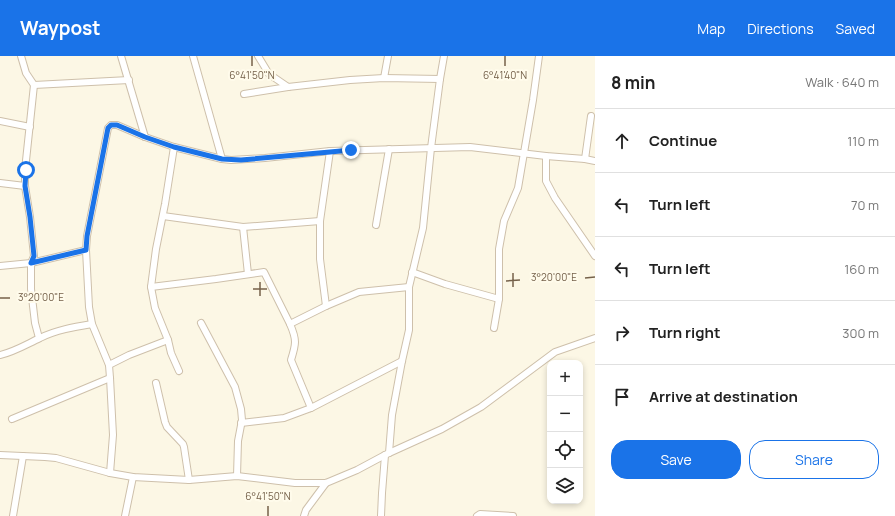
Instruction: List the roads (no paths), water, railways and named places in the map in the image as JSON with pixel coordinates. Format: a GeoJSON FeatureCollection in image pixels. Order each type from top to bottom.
{"type":"FeatureCollection","features":[{"type":"Feature","properties":{"kind":"street"},"geometry":{"type":"LineString","coordinates":[[21,56],[26,73],[34,85],[25,186],[34,256],[31,263],[31,289],[35,323],[39,338]]}},
{"type":"Feature","properties":{"kind":"street"},"geometry":{"type":"LineString","coordinates":[[121,56],[145,137]]}},
{"type":"Feature","properties":{"kind":"street"},"geometry":{"type":"LineString","coordinates":[[193,56],[222,159]]}},
{"type":"Feature","properties":{"kind":"street"},"geometry":{"type":"LineString","coordinates":[[258,56],[269,74],[288,87]]}},
{"type":"Feature","properties":{"kind":"street"},"geometry":{"type":"LineString","coordinates":[[384,78],[388,56]]}},
{"type":"Feature","properties":{"kind":"street"},"geometry":{"type":"LineString","coordinates":[[382,516],[382,493],[392,415],[409,330],[408,287],[423,228],[431,148],[444,56]]}},
{"type":"Feature","properties":{"kind":"street"},"geometry":{"type":"LineString","coordinates":[[494,328],[499,299],[499,248],[504,221],[518,188],[539,56]]}},
{"type":"Feature","properties":{"kind":"street"},"geometry":{"type":"LineString","coordinates":[[244,94],[350,80],[384,78],[440,79]]}},
{"type":"Feature","properties":{"kind":"street"},"geometry":{"type":"LineString","coordinates":[[34,85],[129,80]]}},
{"type":"Feature","properties":{"kind":"street"},"geometry":{"type":"LineString","coordinates":[[585,159],[591,116]]}},
{"type":"Feature","properties":{"kind":"street"},"geometry":{"type":"LineString","coordinates":[[0,122],[30,127]]}},
{"type":"Feature","properties":{"kind":"street"},"geometry":{"type":"LineString","coordinates":[[110,473],[113,435],[109,365],[92,324],[87,293],[86,250],[87,236],[108,128],[111,125],[117,125],[174,147],[222,159],[241,160],[330,152],[389,149],[470,147],[595,161]]}},
{"type":"Feature","properties":{"kind":"street"},"geometry":{"type":"LineString","coordinates":[[174,147],[156,249],[151,287],[154,308],[168,340],[171,353],[179,371]]}},
{"type":"Feature","properties":{"kind":"street"},"geometry":{"type":"LineString","coordinates":[[376,225],[389,149]]}},
{"type":"Feature","properties":{"kind":"street"},"geometry":{"type":"LineString","coordinates":[[326,306],[320,259],[320,221],[330,152]]}},
{"type":"Feature","properties":{"kind":"street"},"geometry":{"type":"LineString","coordinates":[[546,156],[546,181],[555,198],[595,256]]}},
{"type":"Feature","properties":{"kind":"street"},"geometry":{"type":"LineString","coordinates":[[0,183],[25,186]]}},
{"type":"Feature","properties":{"kind":"street"},"geometry":{"type":"LineString","coordinates":[[163,216],[243,227],[320,221]]}},
{"type":"Feature","properties":{"kind":"street"},"geometry":{"type":"LineString","coordinates":[[243,227],[248,274]]}},
{"type":"Feature","properties":{"kind":"street"},"geometry":{"type":"LineString","coordinates":[[0,266],[31,263],[86,250]]}},
{"type":"Feature","properties":{"kind":"street"},"geometry":{"type":"LineString","coordinates":[[151,287],[264,272],[294,335],[295,347],[291,360],[311,408]]}},
{"type":"Feature","properties":{"kind":"street"},"geometry":{"type":"LineString","coordinates":[[412,272],[445,284],[499,299]]}},
{"type":"Feature","properties":{"kind":"street"},"geometry":{"type":"LineString","coordinates":[[290,324],[326,306],[360,292],[408,287]]}},
{"type":"Feature","properties":{"kind":"street"},"geometry":{"type":"LineString","coordinates":[[201,323],[235,387],[241,409],[242,423],[238,442],[237,476]]}},
{"type":"Feature","properties":{"kind":"street"},"geometry":{"type":"LineString","coordinates":[[0,355],[61,330],[92,324]]}},
{"type":"Feature","properties":{"kind":"street"},"geometry":{"type":"LineString","coordinates":[[0,455],[56,458],[110,473],[133,477],[189,480],[237,476],[295,483],[326,483],[357,470],[387,454],[442,429],[481,407],[555,352],[595,338]]}},
{"type":"Feature","properties":{"kind":"street"},"geometry":{"type":"LineString","coordinates":[[109,365],[129,355],[168,340]]}},
{"type":"Feature","properties":{"kind":"street"},"geometry":{"type":"LineString","coordinates":[[242,423],[284,418],[311,408],[402,361]]}},
{"type":"Feature","properties":{"kind":"street"},"geometry":{"type":"LineString","coordinates":[[12,419],[110,378]]}},
{"type":"Feature","properties":{"kind":"street"},"geometry":{"type":"LineString","coordinates":[[156,383],[164,422],[167,428],[181,441],[184,447],[189,480]]}},
{"type":"Feature","properties":{"kind":"street"},"geometry":{"type":"LineString","coordinates":[[13,516],[23,456]]}},
{"type":"Feature","properties":{"kind":"street"},"geometry":{"type":"LineString","coordinates":[[125,516],[133,477]]}},
{"type":"Feature","properties":{"kind":"street"},"geometry":{"type":"LineString","coordinates":[[304,516],[306,510],[326,483]]}},
{"type":"Feature","properties":{"kind":"street"},"geometry":{"type":"LineString","coordinates":[[477,516],[480,514],[513,516]]}}]}
